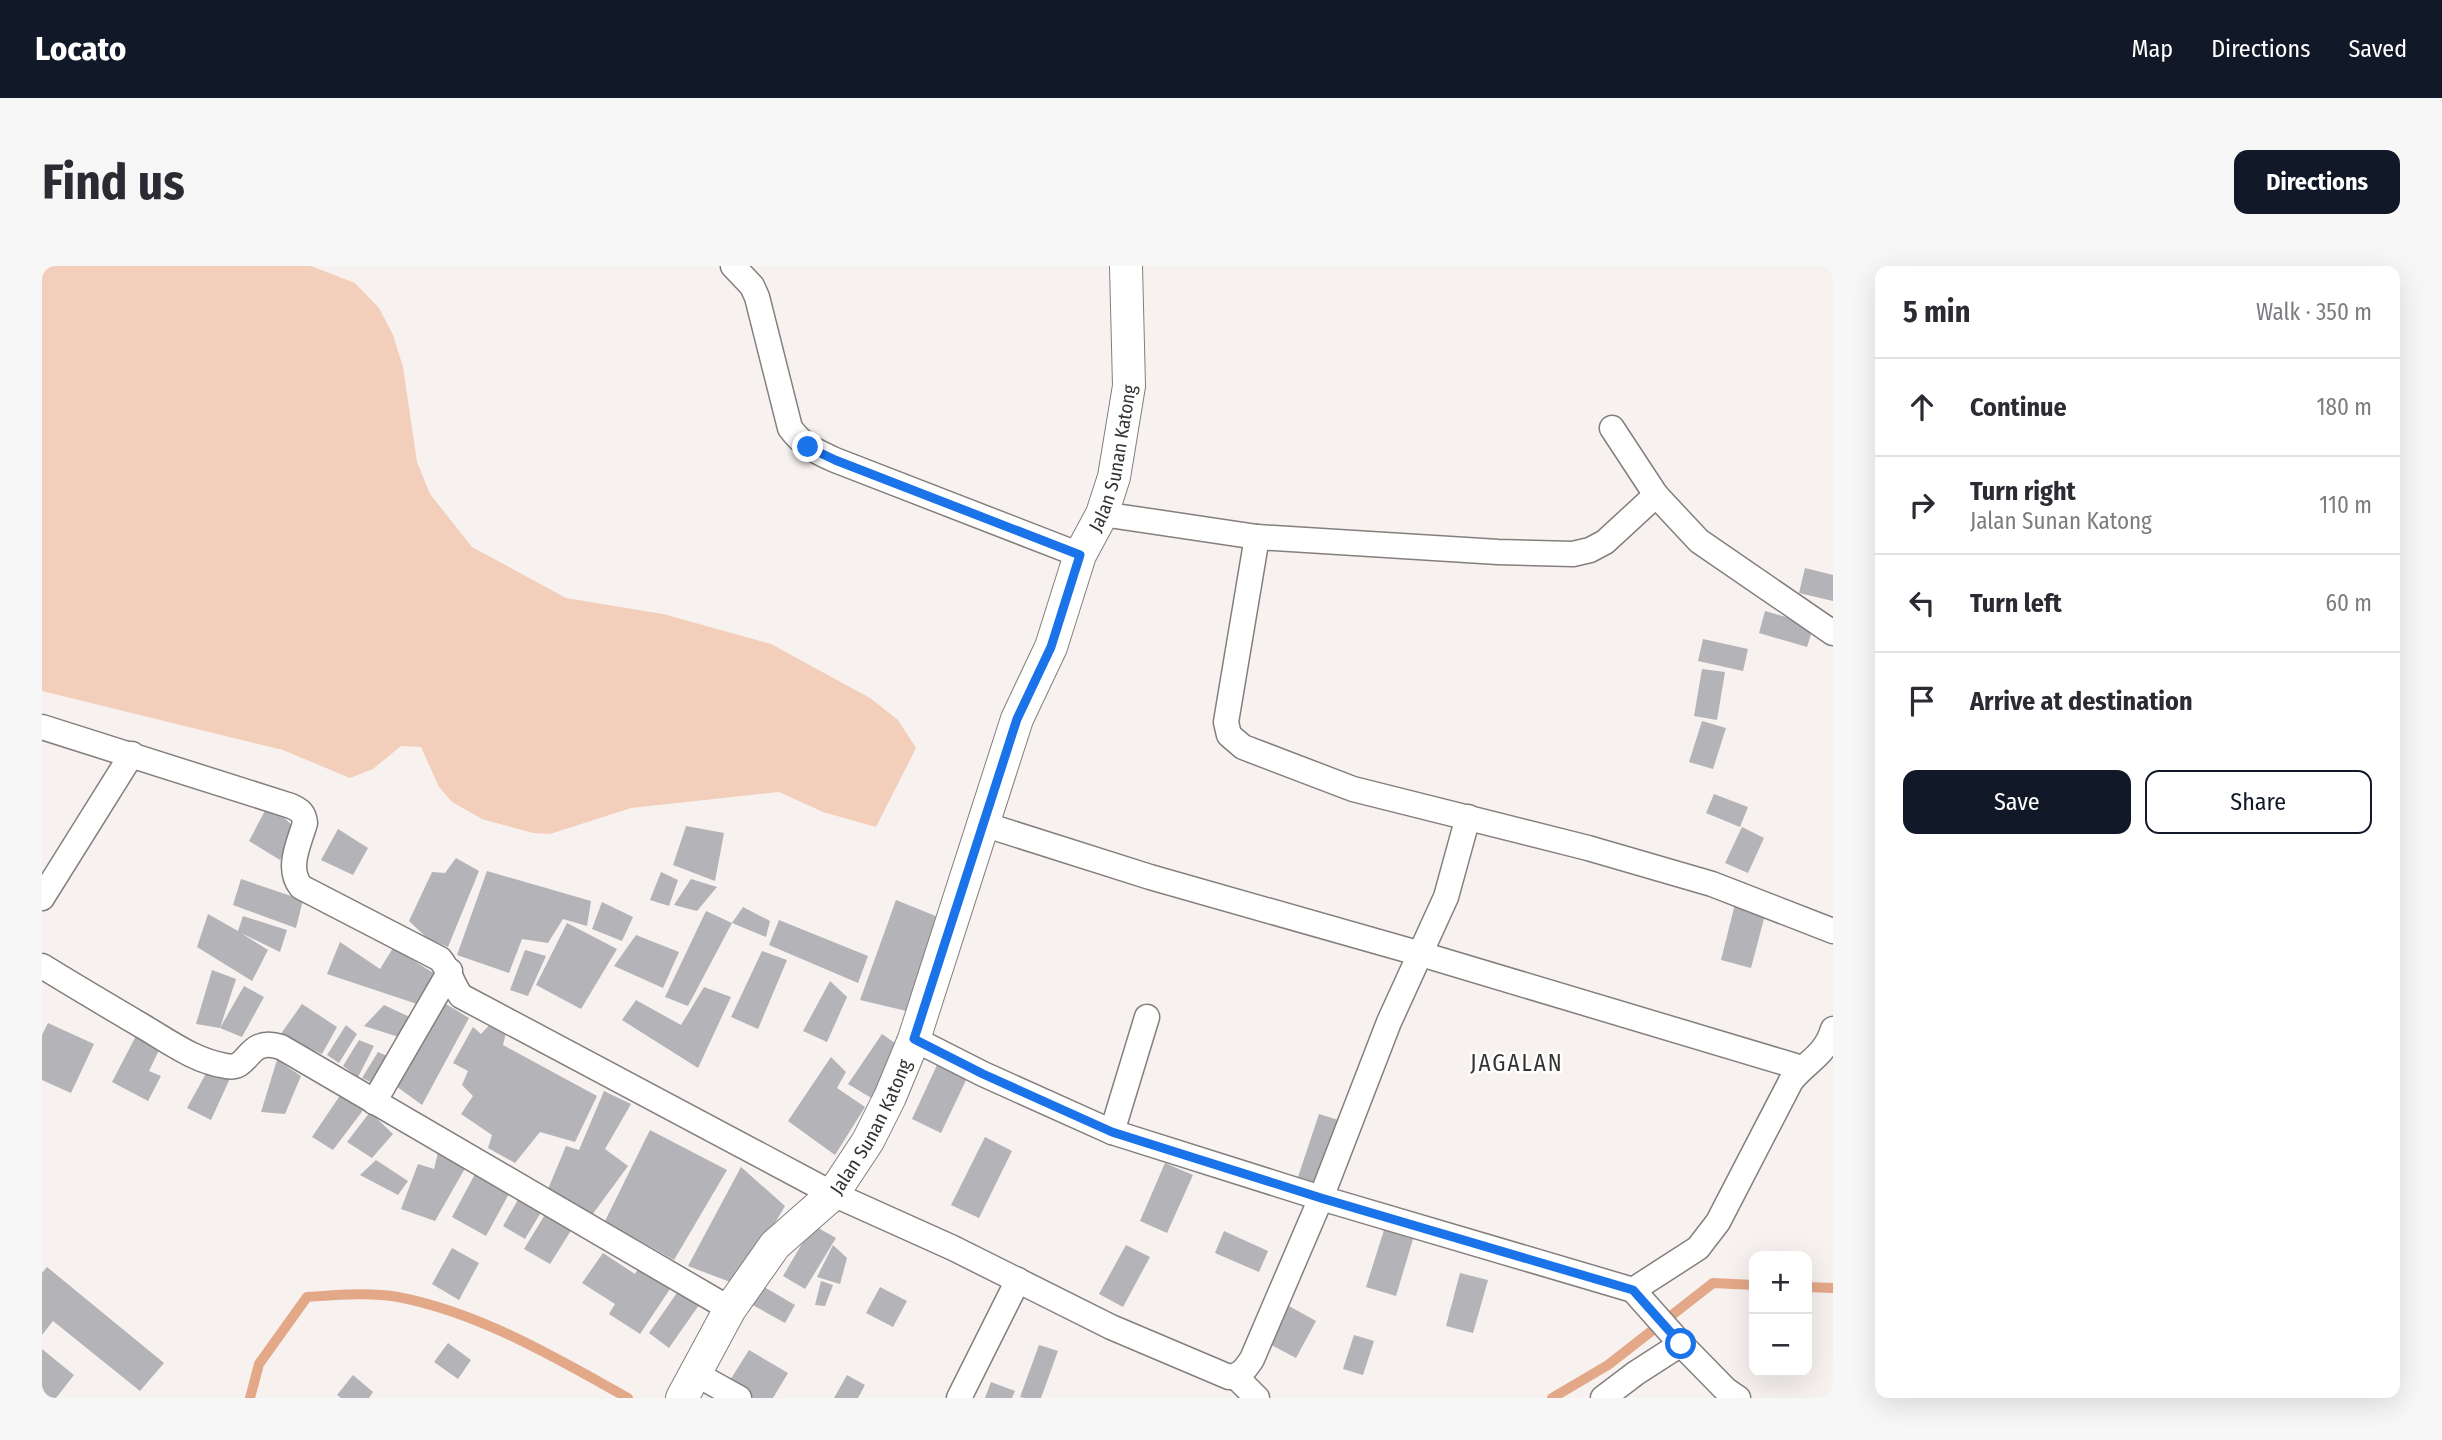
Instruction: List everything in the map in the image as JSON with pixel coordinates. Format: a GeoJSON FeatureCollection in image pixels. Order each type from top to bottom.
{"type":"FeatureCollection","features":[{"type":"Feature","properties":{"kind":"street"},"geometry":{"type":"LineString","coordinates":[[733,266],[752,286],[757,298],[790,428],[798,440],[835,460],[1080,555]]}},
{"type":"Feature","properties":{"kind":"street","name":"Jalan Sunan Katong"},"geometry":{"type":"LineString","coordinates":[[689,1385],[730,1309],[775,1245],[833,1194],[879,1119],[914,1039],[1017,719],[1051,647],[1080,555],[1102,514],[1114,477],[1129,386],[1126,266]]}},
{"type":"Feature","properties":{"kind":"street"},"geometry":{"type":"LineString","coordinates":[[1612,428],[1656,495],[1699,541],[1833,634]]}},
{"type":"Feature","properties":{"kind":"street"},"geometry":{"type":"LineString","coordinates":[[1102,514],[1257,537],[1573,554],[1590,550],[1605,542],[1656,495]]}},
{"type":"Feature","properties":{"kind":"street"},"geometry":{"type":"LineString","coordinates":[[1257,537],[1226,722],[1233,740],[1254,751],[1353,789],[1588,848],[1712,884],[1833,932]]}},
{"type":"Feature","properties":{"kind":"street"},"geometry":{"type":"LineString","coordinates":[[42,727],[291,806],[300,811],[305,823],[293,869],[294,878],[301,887],[440,959],[450,971],[455,988],[461,996],[833,1194],[953,1248],[1111,1327],[1229,1377],[1236,1377],[1243,1372],[1252,1359],[1321,1198],[1389,1022],[1446,897],[1468,817]]}},
{"type":"Feature","properties":{"kind":"street"},"geometry":{"type":"LineString","coordinates":[[42,898],[132,754]]}},
{"type":"Feature","properties":{"kind":"street"},"geometry":{"type":"LineString","coordinates":[[983,824],[1150,877],[1421,954],[1802,1068]]}},
{"type":"Feature","properties":{"kind":"street"},"geometry":{"type":"LineString","coordinates":[[42,966],[200,1060],[231,1068],[239,1065],[257,1046],[268,1043],[281,1047],[730,1309]]}},
{"type":"Feature","properties":{"kind":"street"},"geometry":{"type":"LineString","coordinates":[[374,1102],[450,971]]}},
{"type":"Feature","properties":{"kind":"street"},"geometry":{"type":"LineString","coordinates":[[1112,1132],[1147,1017]]}},
{"type":"Feature","properties":{"kind":"street"},"geometry":{"type":"LineString","coordinates":[[1638,1295],[1698,1248],[1718,1222],[1791,1082],[1802,1068],[1815,1060],[1829,1044],[1833,1029]]}},
{"type":"Feature","properties":{"kind":"street"},"geometry":{"type":"LineString","coordinates":[[914,1039],[983,1074],[1112,1132],[1638,1295],[1678,1341],[1725,1389],[1738,1398]]}},
{"type":"Feature","properties":{"kind":"street"},"geometry":{"type":"LineString","coordinates":[[959,1398],[1018,1280]]}},
{"type":"Feature","properties":{"kind":"street"},"geometry":{"type":"LineString","coordinates":[[1603,1398],[1678,1341]]}},
{"type":"Feature","properties":{"kind":"street"},"geometry":{"type":"LineString","coordinates":[[1631,1398],[1656,1360]]}},
{"type":"Feature","properties":{"kind":"street"},"geometry":{"type":"LineString","coordinates":[[1236,1377],[1257,1398]]}},
{"type":"Feature","properties":{"kind":"street"},"geometry":{"type":"LineString","coordinates":[[689,1385],[739,1398]]}},
{"type":"Feature","properties":{"kind":"shaded area"},"geometry":{"type":"Polygon","coordinates":[[[42,266],[311,266],[355,283],[379,308],[393,335],[403,367],[417,462],[430,494],[472,547],[566,598],[663,614],[771,644],[870,698],[898,720],[916,748],[876,827],[823,812],[779,792],[631,808],[550,834],[533,833],[482,819],[452,802],[439,787],[421,747],[401,746],[373,769],[350,778],[283,750],[42,691],[42,266]]]}},
{"type":"Feature","properties":{"kind":"building"},"geometry":{"type":"Polygon","coordinates":[[[1805,568],[1833,575],[1833,601],[1799,593],[1805,568]]]}},
{"type":"Feature","properties":{"kind":"building"},"geometry":{"type":"Polygon","coordinates":[[[1765,611],[1814,625],[1807,647],[1759,633],[1765,611]]]}},
{"type":"Feature","properties":{"kind":"building"},"geometry":{"type":"Polygon","coordinates":[[[1703,639],[1748,649],[1743,671],[1698,661],[1703,639]]]}},
{"type":"Feature","properties":{"kind":"building"},"geometry":{"type":"Polygon","coordinates":[[[1702,669],[1725,672],[1717,720],[1694,716],[1702,669]]]}},
{"type":"Feature","properties":{"kind":"building"},"geometry":{"type":"Polygon","coordinates":[[[1702,721],[1726,728],[1713,769],[1689,762],[1702,721]]]}},
{"type":"Feature","properties":{"kind":"building"},"geometry":{"type":"Polygon","coordinates":[[[1714,794],[1748,807],[1740,827],[1706,813],[1714,794]]]}},
{"type":"Feature","properties":{"kind":"building"},"geometry":{"type":"Polygon","coordinates":[[[269,803],[297,830],[280,860],[249,841],[269,803]]]}},
{"type":"Feature","properties":{"kind":"building"},"geometry":{"type":"Polygon","coordinates":[[[686,826],[724,833],[715,881],[673,865],[686,826]]]}},
{"type":"Feature","properties":{"kind":"building"},"geometry":{"type":"Polygon","coordinates":[[[1742,827],[1764,838],[1748,873],[1725,863],[1742,827]]]}},
{"type":"Feature","properties":{"kind":"building"},"geometry":{"type":"Polygon","coordinates":[[[338,829],[368,848],[353,875],[321,860],[338,829]]]}},
{"type":"Feature","properties":{"kind":"building"},"geometry":{"type":"Polygon","coordinates":[[[456,858],[479,871],[448,947],[427,938],[409,921],[432,872],[445,873],[456,858]]]}},
{"type":"Feature","properties":{"kind":"building"},"geometry":{"type":"Polygon","coordinates":[[[487,871],[591,901],[587,926],[563,919],[548,943],[522,939],[509,973],[457,955],[487,871]]]}},
{"type":"Feature","properties":{"kind":"building"},"geometry":{"type":"Polygon","coordinates":[[[661,872],[678,880],[669,906],[650,900],[661,872]]]}},
{"type":"Feature","properties":{"kind":"building"},"geometry":{"type":"Polygon","coordinates":[[[241,879],[303,900],[296,928],[233,905],[241,879]]]}},
{"type":"Feature","properties":{"kind":"building"},"geometry":{"type":"Polygon","coordinates":[[[691,879],[717,887],[697,911],[674,905],[691,879]]]}},
{"type":"Feature","properties":{"kind":"building"},"geometry":{"type":"Polygon","coordinates":[[[896,900],[943,919],[915,1013],[860,1000],[896,900]]]}},
{"type":"Feature","properties":{"kind":"building"},"geometry":{"type":"Polygon","coordinates":[[[602,902],[633,917],[622,941],[592,929],[602,902]]]}},
{"type":"Feature","properties":{"kind":"building"},"geometry":{"type":"Polygon","coordinates":[[[1735,904],[1766,911],[1751,968],[1721,960],[1735,904]]]}},
{"type":"Feature","properties":{"kind":"building"},"geometry":{"type":"Polygon","coordinates":[[[743,907],[770,921],[766,937],[732,923],[743,907]]]}},
{"type":"Feature","properties":{"kind":"building"},"geometry":{"type":"Polygon","coordinates":[[[706,911],[732,923],[688,1006],[665,997],[706,911]]]}},
{"type":"Feature","properties":{"kind":"building"},"geometry":{"type":"Polygon","coordinates":[[[208,914],[238,931],[243,916],[287,930],[280,952],[241,933],[268,950],[252,981],[197,947],[208,914]]]}},
{"type":"Feature","properties":{"kind":"building"},"geometry":{"type":"Polygon","coordinates":[[[779,920],[868,956],[858,983],[769,945],[779,920]]]}},
{"type":"Feature","properties":{"kind":"building"},"geometry":{"type":"Polygon","coordinates":[[[567,923],[617,949],[581,1009],[536,985],[567,923]]]}},
{"type":"Feature","properties":{"kind":"building"},"geometry":{"type":"Polygon","coordinates":[[[636,935],[679,952],[663,988],[614,966],[636,935]]]}},
{"type":"Feature","properties":{"kind":"building"},"geometry":{"type":"Polygon","coordinates":[[[340,942],[380,969],[393,948],[440,977],[423,1006],[327,974],[340,942]]]}},
{"type":"Feature","properties":{"kind":"building"},"geometry":{"type":"Polygon","coordinates":[[[525,950],[546,956],[528,996],[510,990],[525,950]]]}},
{"type":"Feature","properties":{"kind":"building"},"geometry":{"type":"Polygon","coordinates":[[[762,951],[787,960],[758,1029],[731,1017],[762,951]]]}},
{"type":"Feature","properties":{"kind":"building"},"geometry":{"type":"Polygon","coordinates":[[[212,970],[236,979],[220,1028],[196,1024],[212,970]]]}},
{"type":"Feature","properties":{"kind":"building"},"geometry":{"type":"Polygon","coordinates":[[[830,981],[847,997],[827,1042],[803,1031],[830,981]]]}},
{"type":"Feature","properties":{"kind":"building"},"geometry":{"type":"Polygon","coordinates":[[[244,986],[264,997],[242,1037],[220,1028],[244,986]]]}},
{"type":"Feature","properties":{"kind":"building"},"geometry":{"type":"Polygon","coordinates":[[[704,987],[731,997],[698,1068],[622,1020],[636,1000],[681,1025],[704,987]]]}},
{"type":"Feature","properties":{"kind":"building"},"geometry":{"type":"Polygon","coordinates":[[[302,1004],[337,1027],[322,1054],[280,1035],[302,1004]]]}},
{"type":"Feature","properties":{"kind":"building"},"geometry":{"type":"Polygon","coordinates":[[[446,1004],[469,1018],[422,1105],[396,1086],[446,1004]]]}},
{"type":"Feature","properties":{"kind":"building"},"geometry":{"type":"Polygon","coordinates":[[[384,1005],[414,1019],[402,1038],[364,1026],[384,1005]]]}},
{"type":"Feature","properties":{"kind":"building"},"geometry":{"type":"Polygon","coordinates":[[[494,1020],[507,1029],[503,1045],[597,1096],[575,1142],[540,1132],[515,1163],[488,1148],[492,1135],[461,1114],[473,1096],[462,1085],[468,1071],[453,1063],[473,1027],[481,1034],[494,1020]]]}},
{"type":"Feature","properties":{"kind":"building"},"geometry":{"type":"Polygon","coordinates":[[[48,1023],[94,1044],[71,1093],[42,1080],[42,1035],[48,1023]]]}},
{"type":"Feature","properties":{"kind":"building"},"geometry":{"type":"Polygon","coordinates":[[[346,1025],[357,1034],[339,1063],[327,1055],[346,1025]]]}},
{"type":"Feature","properties":{"kind":"building"},"geometry":{"type":"Polygon","coordinates":[[[138,1032],[162,1044],[149,1071],[161,1076],[148,1101],[112,1082],[138,1032]]]}},
{"type":"Feature","properties":{"kind":"building"},"geometry":{"type":"Polygon","coordinates":[[[882,1034],[902,1048],[873,1099],[848,1084],[882,1034]]]}},
{"type":"Feature","properties":{"kind":"building"},"geometry":{"type":"Polygon","coordinates":[[[359,1040],[374,1046],[358,1077],[343,1066],[359,1040]]]}},
{"type":"Feature","properties":{"kind":"building"},"geometry":{"type":"Polygon","coordinates":[[[378,1052],[392,1058],[377,1085],[362,1078],[378,1052]]]}},
{"type":"Feature","properties":{"kind":"building"},"geometry":{"type":"Polygon","coordinates":[[[831,1057],[846,1072],[837,1088],[865,1107],[835,1155],[788,1121],[831,1057]]]}},
{"type":"Feature","properties":{"kind":"building"},"geometry":{"type":"Polygon","coordinates":[[[277,1060],[301,1076],[285,1114],[261,1112],[277,1060]]]}},
{"type":"Feature","properties":{"kind":"building"},"geometry":{"type":"Polygon","coordinates":[[[937,1065],[967,1078],[941,1133],[912,1119],[937,1065]]]}},
{"type":"Feature","properties":{"kind":"building"},"geometry":{"type":"Polygon","coordinates":[[[209,1068],[232,1074],[211,1120],[187,1108],[209,1068]]]}},
{"type":"Feature","properties":{"kind":"building"},"geometry":{"type":"Polygon","coordinates":[[[343,1091],[364,1109],[333,1150],[312,1137],[343,1091]]]}},
{"type":"Feature","properties":{"kind":"building"},"geometry":{"type":"Polygon","coordinates":[[[604,1091],[631,1104],[605,1149],[628,1166],[592,1215],[548,1189],[566,1146],[579,1150],[604,1091]]]}},
{"type":"Feature","properties":{"kind":"building"},"geometry":{"type":"Polygon","coordinates":[[[370,1112],[393,1134],[372,1158],[347,1142],[370,1112]]]}},
{"type":"Feature","properties":{"kind":"building"},"geometry":{"type":"Polygon","coordinates":[[[1319,1114],[1345,1122],[1324,1185],[1298,1177],[1319,1114]]]}},
{"type":"Feature","properties":{"kind":"building"},"geometry":{"type":"Polygon","coordinates":[[[650,1130],[727,1170],[674,1260],[605,1221],[650,1130]]]}},
{"type":"Feature","properties":{"kind":"building"},"geometry":{"type":"Polygon","coordinates":[[[985,1137],[1012,1151],[979,1218],[951,1205],[985,1137]]]}},
{"type":"Feature","properties":{"kind":"building"},"geometry":{"type":"Polygon","coordinates":[[[440,1144],[468,1163],[435,1221],[401,1209],[418,1164],[434,1169],[440,1144]]]}},
{"type":"Feature","properties":{"kind":"building"},"geometry":{"type":"Polygon","coordinates":[[[376,1160],[408,1181],[398,1195],[360,1175],[376,1160]]]}},
{"type":"Feature","properties":{"kind":"building"},"geometry":{"type":"Polygon","coordinates":[[[1165,1163],[1193,1175],[1167,1233],[1140,1221],[1165,1163]]]}},
{"type":"Feature","properties":{"kind":"building"},"geometry":{"type":"Polygon","coordinates":[[[741,1167],[785,1206],[738,1285],[688,1266],[741,1167]]]}},
{"type":"Feature","properties":{"kind":"building"},"geometry":{"type":"Polygon","coordinates":[[[475,1174],[510,1192],[486,1236],[452,1217],[475,1174]]]}},
{"type":"Feature","properties":{"kind":"building"},"geometry":{"type":"Polygon","coordinates":[[[520,1196],[543,1209],[525,1239],[503,1226],[520,1196]]]}},
{"type":"Feature","properties":{"kind":"building"},"geometry":{"type":"Polygon","coordinates":[[[546,1213],[572,1229],[550,1264],[524,1249],[546,1213]]]}},
{"type":"Feature","properties":{"kind":"building"},"geometry":{"type":"Polygon","coordinates":[[[813,1225],[836,1238],[805,1289],[783,1276],[813,1225]]]}},
{"type":"Feature","properties":{"kind":"building"},"geometry":{"type":"Polygon","coordinates":[[[1384,1230],[1413,1239],[1396,1296],[1366,1287],[1384,1230]]]}},
{"type":"Feature","properties":{"kind":"building"},"geometry":{"type":"Polygon","coordinates":[[[1224,1231],[1268,1251],[1259,1272],[1215,1253],[1224,1231]]]}},
{"type":"Feature","properties":{"kind":"building"},"geometry":{"type":"Polygon","coordinates":[[[833,1245],[847,1258],[840,1284],[817,1277],[833,1245]]]}},
{"type":"Feature","properties":{"kind":"building"},"geometry":{"type":"Polygon","coordinates":[[[1126,1245],[1150,1257],[1123,1307],[1099,1294],[1126,1245]]]}},
{"type":"Feature","properties":{"kind":"building"},"geometry":{"type":"Polygon","coordinates":[[[452,1248],[479,1263],[459,1300],[432,1284],[452,1248]]]}},
{"type":"Feature","properties":{"kind":"building"},"geometry":{"type":"Polygon","coordinates":[[[603,1253],[635,1274],[638,1269],[670,1289],[640,1334],[609,1314],[615,1304],[582,1283],[603,1253]]]}},
{"type":"Feature","properties":{"kind":"building"},"geometry":{"type":"Polygon","coordinates":[[[47,1267],[164,1363],[140,1391],[53,1321],[42,1335],[42,1273],[47,1267]]]}},
{"type":"Feature","properties":{"kind":"building"},"geometry":{"type":"Polygon","coordinates":[[[1460,1273],[1488,1280],[1473,1333],[1446,1326],[1460,1273]]]}},
{"type":"Feature","properties":{"kind":"building"},"geometry":{"type":"Polygon","coordinates":[[[821,1281],[833,1285],[825,1306],[815,1305],[821,1281]]]}},
{"type":"Feature","properties":{"kind":"building"},"geometry":{"type":"Polygon","coordinates":[[[759,1284],[795,1305],[785,1323],[749,1303],[759,1284]]]}},
{"type":"Feature","properties":{"kind":"building"},"geometry":{"type":"Polygon","coordinates":[[[880,1287],[907,1301],[893,1327],[866,1313],[880,1287]]]}},
{"type":"Feature","properties":{"kind":"building"},"geometry":{"type":"Polygon","coordinates":[[[679,1290],[699,1305],[669,1348],[649,1333],[679,1290]]]}},
{"type":"Feature","properties":{"kind":"building"},"geometry":{"type":"Polygon","coordinates":[[[1287,1305],[1316,1321],[1296,1358],[1266,1342],[1287,1305]]]}},
{"type":"Feature","properties":{"kind":"building"},"geometry":{"type":"Polygon","coordinates":[[[1354,1335],[1374,1341],[1363,1375],[1343,1369],[1354,1335]]]}},
{"type":"Feature","properties":{"kind":"building"},"geometry":{"type":"Polygon","coordinates":[[[448,1343],[471,1360],[458,1379],[434,1362],[448,1343]]]}},
{"type":"Feature","properties":{"kind":"building"},"geometry":{"type":"Polygon","coordinates":[[[1039,1345],[1058,1351],[1041,1398],[1020,1397],[1039,1345]]]}},
{"type":"Feature","properties":{"kind":"building"},"geometry":{"type":"Polygon","coordinates":[[[42,1349],[74,1375],[56,1398],[42,1398],[42,1349]]]}},
{"type":"Feature","properties":{"kind":"building"},"geometry":{"type":"Polygon","coordinates":[[[749,1350],[788,1373],[773,1398],[749,1398],[727,1385],[749,1350]]]}},
{"type":"Feature","properties":{"kind":"building"},"geometry":{"type":"Polygon","coordinates":[[[353,1375],[373,1392],[369,1398],[341,1398],[337,1395],[353,1375]]]}},
{"type":"Feature","properties":{"kind":"building"},"geometry":{"type":"Polygon","coordinates":[[[847,1375],[865,1385],[858,1398],[834,1398],[847,1375]]]}},
{"type":"Feature","properties":{"kind":"building"},"geometry":{"type":"Polygon","coordinates":[[[991,1382],[1015,1391],[1012,1398],[985,1398],[991,1382]]]}},
{"type":"Feature","properties":{"kind":"waterway"},"geometry":{"type":"LineString","coordinates":[[1552,1398],[1608,1365],[1713,1283],[1749,1285]]}},
{"type":"Feature","properties":{"kind":"waterway"},"geometry":{"type":"LineString","coordinates":[[1812,1287],[1833,1288]]}},
{"type":"Feature","properties":{"kind":"waterway"},"geometry":{"type":"LineString","coordinates":[[250,1398],[259,1364],[307,1297],[364,1294],[387,1295],[429,1304],[488,1325],[628,1398]]}},
{"type":"Feature","properties":{"kind":"district","name":"JAGALAN"},"geometry":{"type":"Point","coordinates":[1517,1063]}},
{"type":"Feature","properties":{"kind":"route"},"geometry":{"type":"LineString","coordinates":[[808,447],[835,460],[1080,555],[1051,647],[1017,719],[914,1039],[983,1074],[1112,1132],[1321,1198],[1633,1290],[1681,1344]]}}]}
